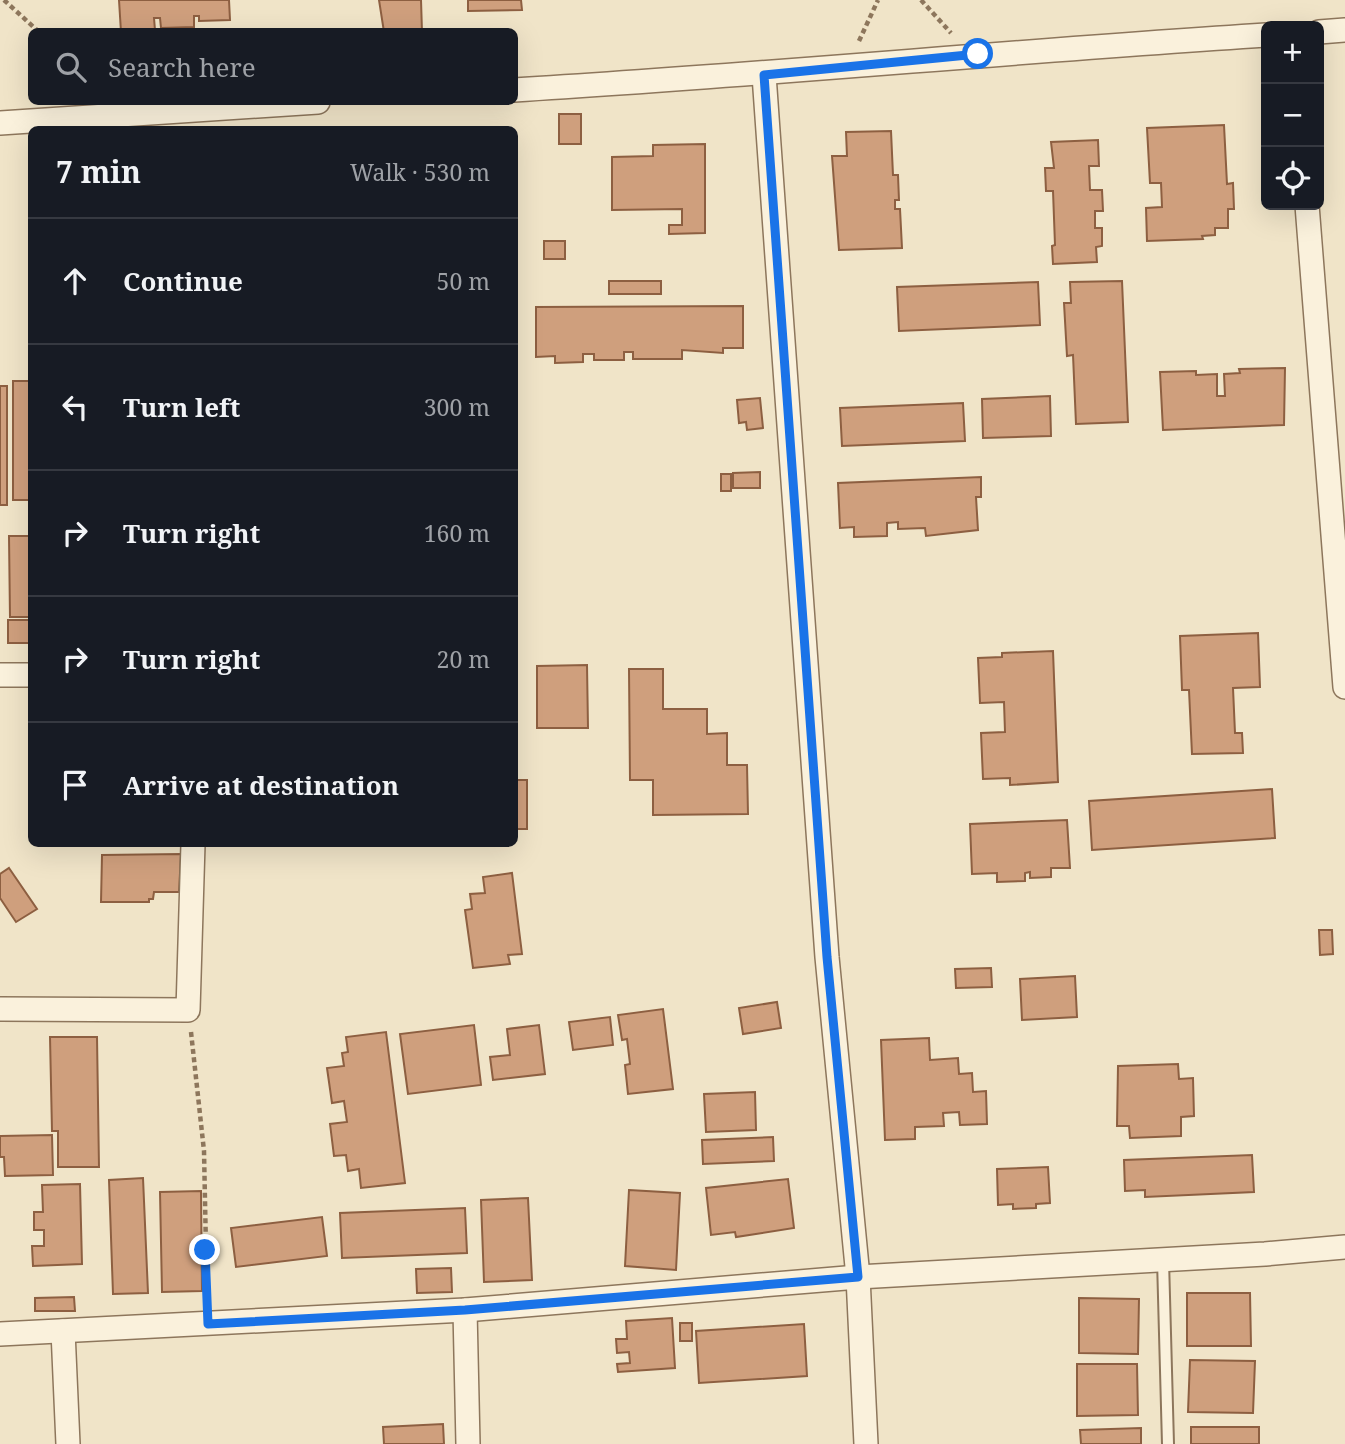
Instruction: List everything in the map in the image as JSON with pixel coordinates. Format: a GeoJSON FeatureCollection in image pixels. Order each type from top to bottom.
{"type":"FeatureCollection","features":[{"type":"Feature","properties":{"kind":"street"},"geometry":{"type":"LineString","coordinates":[[1324,32],[1345,30]]}},
{"type":"Feature","properties":{"kind":"street"},"geometry":{"type":"LineString","coordinates":[[518,90],[764,75],[978,54],[1261,35]]}},
{"type":"Feature","properties":{"kind":"street"},"geometry":{"type":"LineString","coordinates":[[764,75],[827,957],[858,1277],[866,1444]]}},
{"type":"Feature","properties":{"kind":"street"},"geometry":{"type":"LineString","coordinates":[[0,123],[189,119],[295,105]]}},
{"type":"Feature","properties":{"kind":"street"},"geometry":{"type":"LineString","coordinates":[[1307,210],[1345,687]]}},
{"type":"Feature","properties":{"kind":"street"},"geometry":{"type":"LineString","coordinates":[[0,675],[28,676]]}},
{"type":"Feature","properties":{"kind":"street"},"geometry":{"type":"LineString","coordinates":[[0,1009],[188,1010],[193,847]]}},
{"type":"Feature","properties":{"kind":"street"},"geometry":{"type":"LineString","coordinates":[[0,1334],[465,1310],[858,1277],[1345,1247]]}},
{"type":"Feature","properties":{"kind":"street"},"geometry":{"type":"LineString","coordinates":[[465,1310],[468,1444]]}},
{"type":"Feature","properties":{"kind":"street"},"geometry":{"type":"LineString","coordinates":[[63,1331],[68,1444]]}},
{"type":"Feature","properties":{"kind":"lane"},"geometry":{"type":"LineString","coordinates":[[1163,1260],[1168,1444]]}},
{"type":"Feature","properties":{"kind":"path"},"geometry":{"type":"LineString","coordinates":[[4,0],[35,28]]}},
{"type":"Feature","properties":{"kind":"path"},"geometry":{"type":"LineString","coordinates":[[848,65],[878,0]]}},
{"type":"Feature","properties":{"kind":"path"},"geometry":{"type":"LineString","coordinates":[[921,0],[942,25],[978,54]]}},
{"type":"Feature","properties":{"kind":"path"},"geometry":{"type":"LineString","coordinates":[[188,1010],[204,1151],[208,1324]]}},
{"type":"Feature","properties":{"kind":"building"},"geometry":{"type":"Polygon","coordinates":[[[119,0],[229,0],[230,20],[199,21],[199,16],[194,16],[194,27],[161,28],[160,18],[154,18],[155,28],[121,28],[119,0]]]}},
{"type":"Feature","properties":{"kind":"building"},"geometry":{"type":"Polygon","coordinates":[[[379,0],[421,0],[422,28],[383,28],[379,0]]]}},
{"type":"Feature","properties":{"kind":"building"},"geometry":{"type":"Polygon","coordinates":[[[468,0],[521,0],[522,10],[468,11],[468,0]]]}},
{"type":"Feature","properties":{"kind":"building"},"geometry":{"type":"Polygon","coordinates":[[[559,114],[581,114],[581,144],[559,144],[559,114]]]}},
{"type":"Feature","properties":{"kind":"building"},"geometry":{"type":"Polygon","coordinates":[[[1224,125],[1227,184],[1233,183],[1234,209],[1228,209],[1228,228],[1215,228],[1215,235],[1202,236],[1203,239],[1147,241],[1146,208],[1162,207],[1161,183],[1150,183],[1147,128],[1224,125]]]}},
{"type":"Feature","properties":{"kind":"building"},"geometry":{"type":"Polygon","coordinates":[[[891,131],[893,175],[898,175],[899,200],[895,200],[895,209],[900,209],[902,248],[839,250],[832,156],[847,156],[846,132],[891,131]]]}},
{"type":"Feature","properties":{"kind":"building"},"geometry":{"type":"Polygon","coordinates":[[[1098,140],[1099,166],[1089,166],[1090,190],[1102,190],[1103,211],[1095,211],[1095,228],[1102,228],[1102,246],[1096,247],[1097,262],[1053,264],[1053,191],[1046,191],[1045,168],[1054,168],[1051,142],[1098,140]]]}},
{"type":"Feature","properties":{"kind":"building"},"geometry":{"type":"Polygon","coordinates":[[[705,144],[705,233],[669,234],[669,225],[682,225],[682,209],[612,210],[612,157],[653,156],[653,145],[705,144]]]}},
{"type":"Feature","properties":{"kind":"building"},"geometry":{"type":"Polygon","coordinates":[[[544,241],[565,241],[565,259],[544,259],[544,241]]]}},
{"type":"Feature","properties":{"kind":"building"},"geometry":{"type":"Polygon","coordinates":[[[609,281],[661,281],[661,294],[609,294],[609,281]]]}},
{"type":"Feature","properties":{"kind":"building"},"geometry":{"type":"Polygon","coordinates":[[[1122,281],[1128,422],[1076,424],[1073,355],[1067,356],[1064,303],[1071,303],[1070,282],[1122,281]]]}},
{"type":"Feature","properties":{"kind":"building"},"geometry":{"type":"Polygon","coordinates":[[[1038,282],[1040,325],[899,331],[897,287],[1038,282]]]}},
{"type":"Feature","properties":{"kind":"building"},"geometry":{"type":"Polygon","coordinates":[[[743,306],[743,348],[723,348],[723,353],[682,350],[682,359],[633,359],[633,352],[624,352],[624,360],[594,360],[594,354],[583,354],[583,362],[555,363],[555,356],[536,357],[536,307],[743,306]]]}},
{"type":"Feature","properties":{"kind":"building"},"geometry":{"type":"Polygon","coordinates":[[[1285,368],[1284,425],[1163,430],[1160,372],[1196,371],[1196,375],[1217,374],[1217,396],[1225,396],[1224,374],[1240,373],[1239,369],[1285,368]]]}},
{"type":"Feature","properties":{"kind":"building"},"geometry":{"type":"Polygon","coordinates":[[[13,381],[28,381],[28,500],[13,500],[13,381]]]}},
{"type":"Feature","properties":{"kind":"building"},"geometry":{"type":"Polygon","coordinates":[[[0,386],[7,386],[7,505],[0,505],[0,386]]]}},
{"type":"Feature","properties":{"kind":"building"},"geometry":{"type":"Polygon","coordinates":[[[1050,396],[1051,436],[983,438],[982,399],[1050,396]]]}},
{"type":"Feature","properties":{"kind":"building"},"geometry":{"type":"Polygon","coordinates":[[[760,398],[763,428],[747,430],[746,422],[739,423],[737,400],[760,398]]]}},
{"type":"Feature","properties":{"kind":"building"},"geometry":{"type":"Polygon","coordinates":[[[963,403],[965,441],[842,446],[840,408],[963,403]]]}},
{"type":"Feature","properties":{"kind":"building"},"geometry":{"type":"Polygon","coordinates":[[[760,472],[760,488],[733,488],[733,473],[760,472]]]}},
{"type":"Feature","properties":{"kind":"building"},"geometry":{"type":"Polygon","coordinates":[[[721,474],[731,474],[731,491],[721,491],[721,474]]]}},
{"type":"Feature","properties":{"kind":"building"},"geometry":{"type":"Polygon","coordinates":[[[981,477],[981,497],[976,497],[978,530],[926,536],[925,528],[898,529],[898,522],[887,523],[887,536],[854,537],[854,527],[840,528],[838,483],[981,477]]]}},
{"type":"Feature","properties":{"kind":"building"},"geometry":{"type":"Polygon","coordinates":[[[9,536],[28,536],[28,617],[10,617],[9,536]]]}},
{"type":"Feature","properties":{"kind":"building"},"geometry":{"type":"Polygon","coordinates":[[[8,620],[28,620],[28,643],[8,643],[8,620]]]}},
{"type":"Feature","properties":{"kind":"building"},"geometry":{"type":"Polygon","coordinates":[[[1258,633],[1260,687],[1233,688],[1235,733],[1242,733],[1243,753],[1192,754],[1189,690],[1182,690],[1180,636],[1258,633]]]}},
{"type":"Feature","properties":{"kind":"building"},"geometry":{"type":"Polygon","coordinates":[[[1053,651],[1058,782],[1010,785],[1010,778],[983,779],[981,733],[1005,732],[1004,702],[980,703],[978,658],[1002,657],[1002,653],[1053,651]]]}},
{"type":"Feature","properties":{"kind":"building"},"geometry":{"type":"Polygon","coordinates":[[[587,665],[588,728],[537,728],[537,666],[587,665]]]}},
{"type":"Feature","properties":{"kind":"building"},"geometry":{"type":"Polygon","coordinates":[[[629,669],[663,669],[663,709],[707,709],[707,734],[727,733],[727,765],[747,765],[748,814],[653,815],[653,780],[630,780],[629,669]]]}},
{"type":"Feature","properties":{"kind":"building"},"geometry":{"type":"Polygon","coordinates":[[[518,780],[527,780],[527,829],[518,829],[518,780]]]}},
{"type":"Feature","properties":{"kind":"building"},"geometry":{"type":"Polygon","coordinates":[[[1272,789],[1275,838],[1092,850],[1089,801],[1272,789]]]}},
{"type":"Feature","properties":{"kind":"building"},"geometry":{"type":"Polygon","coordinates":[[[1067,820],[1070,868],[1051,868],[1051,877],[1030,878],[1030,872],[1025,873],[1025,881],[997,882],[997,873],[972,874],[970,824],[1067,820]]]}},
{"type":"Feature","properties":{"kind":"building"},"geometry":{"type":"Polygon","coordinates":[[[181,854],[179,892],[154,892],[153,899],[149,899],[149,902],[101,902],[102,855],[181,854]]]}},
{"type":"Feature","properties":{"kind":"building"},"geometry":{"type":"Polygon","coordinates":[[[9,868],[37,909],[16,922],[0,898],[0,874],[9,868]]]}},
{"type":"Feature","properties":{"kind":"building"},"geometry":{"type":"Polygon","coordinates":[[[512,873],[522,954],[508,955],[510,964],[473,968],[465,910],[472,909],[470,894],[485,893],[483,877],[512,873]]]}},
{"type":"Feature","properties":{"kind":"building"},"geometry":{"type":"Polygon","coordinates":[[[1319,930],[1332,930],[1333,954],[1320,955],[1319,930]]]}},
{"type":"Feature","properties":{"kind":"building"},"geometry":{"type":"Polygon","coordinates":[[[991,968],[992,987],[956,988],[955,969],[991,968]]]}},
{"type":"Feature","properties":{"kind":"building"},"geometry":{"type":"Polygon","coordinates":[[[1075,976],[1077,1017],[1022,1020],[1020,979],[1075,976]]]}},
{"type":"Feature","properties":{"kind":"building"},"geometry":{"type":"Polygon","coordinates":[[[777,1002],[781,1028],[743,1034],[739,1008],[777,1002]]]}},
{"type":"Feature","properties":{"kind":"building"},"geometry":{"type":"Polygon","coordinates":[[[663,1009],[673,1089],[628,1094],[625,1065],[630,1064],[627,1039],[622,1040],[618,1015],[663,1009]]]}},
{"type":"Feature","properties":{"kind":"building"},"geometry":{"type":"Polygon","coordinates":[[[610,1017],[613,1045],[573,1050],[569,1022],[610,1017]]]}},
{"type":"Feature","properties":{"kind":"building"},"geometry":{"type":"Polygon","coordinates":[[[474,1025],[481,1085],[408,1094],[400,1034],[474,1025]]]}},
{"type":"Feature","properties":{"kind":"building"},"geometry":{"type":"Polygon","coordinates":[[[539,1025],[545,1074],[493,1080],[490,1057],[510,1055],[507,1029],[539,1025]]]}},
{"type":"Feature","properties":{"kind":"building"},"geometry":{"type":"Polygon","coordinates":[[[386,1032],[405,1183],[361,1188],[359,1169],[348,1171],[346,1155],[334,1156],[330,1124],[347,1122],[344,1101],[332,1103],[327,1068],[344,1066],[342,1053],[348,1052],[346,1037],[386,1032]]]}},
{"type":"Feature","properties":{"kind":"building"},"geometry":{"type":"Polygon","coordinates":[[[50,1037],[97,1037],[99,1167],[58,1167],[58,1131],[52,1131],[50,1037]]]}},
{"type":"Feature","properties":{"kind":"building"},"geometry":{"type":"Polygon","coordinates":[[[929,1038],[930,1060],[958,1058],[959,1074],[972,1073],[973,1092],[986,1091],[987,1124],[960,1125],[959,1112],[943,1113],[944,1126],[915,1127],[915,1139],[885,1140],[881,1040],[929,1038]]]}},
{"type":"Feature","properties":{"kind":"building"},"geometry":{"type":"Polygon","coordinates":[[[1178,1064],[1179,1079],[1193,1078],[1194,1116],[1181,1117],[1181,1136],[1130,1138],[1129,1126],[1117,1126],[1118,1066],[1178,1064]]]}},
{"type":"Feature","properties":{"kind":"building"},"geometry":{"type":"Polygon","coordinates":[[[755,1092],[756,1130],[706,1132],[704,1094],[755,1092]]]}},
{"type":"Feature","properties":{"kind":"building"},"geometry":{"type":"Polygon","coordinates":[[[52,1135],[53,1175],[5,1176],[4,1157],[0,1157],[0,1136],[52,1135]]]}},
{"type":"Feature","properties":{"kind":"building"},"geometry":{"type":"Polygon","coordinates":[[[773,1137],[774,1161],[703,1164],[702,1140],[773,1137]]]}},
{"type":"Feature","properties":{"kind":"building"},"geometry":{"type":"Polygon","coordinates":[[[1252,1155],[1254,1192],[1145,1197],[1145,1190],[1125,1191],[1124,1160],[1252,1155]]]}},
{"type":"Feature","properties":{"kind":"building"},"geometry":{"type":"Polygon","coordinates":[[[1048,1167],[1050,1203],[1036,1204],[1036,1208],[1013,1209],[1013,1204],[998,1205],[997,1169],[1048,1167]]]}},
{"type":"Feature","properties":{"kind":"building"},"geometry":{"type":"Polygon","coordinates":[[[143,1178],[148,1293],[113,1294],[109,1180],[143,1178]]]}},
{"type":"Feature","properties":{"kind":"building"},"geometry":{"type":"Polygon","coordinates":[[[788,1179],[794,1228],[736,1237],[735,1232],[711,1235],[706,1188],[788,1179]]]}},
{"type":"Feature","properties":{"kind":"building"},"geometry":{"type":"Polygon","coordinates":[[[80,1184],[82,1264],[33,1266],[32,1246],[44,1246],[44,1230],[34,1230],[34,1212],[43,1212],[42,1185],[80,1184]]]}},
{"type":"Feature","properties":{"kind":"building"},"geometry":{"type":"Polygon","coordinates":[[[629,1190],[680,1193],[676,1270],[625,1266],[629,1190]]]}},
{"type":"Feature","properties":{"kind":"building"},"geometry":{"type":"Polygon","coordinates":[[[201,1191],[202,1291],[162,1292],[160,1192],[201,1191]]]}},
{"type":"Feature","properties":{"kind":"building"},"geometry":{"type":"Polygon","coordinates":[[[528,1198],[532,1280],[484,1282],[481,1200],[528,1198]]]}},
{"type":"Feature","properties":{"kind":"building"},"geometry":{"type":"Polygon","coordinates":[[[465,1208],[467,1253],[342,1258],[340,1213],[465,1208]]]}},
{"type":"Feature","properties":{"kind":"building"},"geometry":{"type":"Polygon","coordinates":[[[322,1217],[327,1256],[236,1267],[231,1228],[322,1217]]]}},
{"type":"Feature","properties":{"kind":"building"},"geometry":{"type":"Polygon","coordinates":[[[451,1268],[452,1292],[417,1293],[416,1269],[451,1268]]]}},
{"type":"Feature","properties":{"kind":"building"},"geometry":{"type":"Polygon","coordinates":[[[1187,1293],[1250,1293],[1251,1346],[1187,1346],[1187,1293]]]}},
{"type":"Feature","properties":{"kind":"building"},"geometry":{"type":"Polygon","coordinates":[[[74,1297],[75,1311],[35,1311],[35,1298],[74,1297]]]}},
{"type":"Feature","properties":{"kind":"building"},"geometry":{"type":"Polygon","coordinates":[[[1079,1298],[1139,1299],[1138,1354],[1079,1353],[1079,1298]]]}},
{"type":"Feature","properties":{"kind":"building"},"geometry":{"type":"Polygon","coordinates":[[[672,1318],[675,1368],[618,1372],[617,1364],[630,1363],[629,1352],[617,1353],[616,1339],[627,1339],[626,1321],[672,1318]]]}},
{"type":"Feature","properties":{"kind":"building"},"geometry":{"type":"Polygon","coordinates":[[[680,1323],[692,1323],[692,1341],[680,1341],[680,1323]]]}},
{"type":"Feature","properties":{"kind":"building"},"geometry":{"type":"Polygon","coordinates":[[[804,1324],[807,1376],[699,1383],[696,1331],[804,1324]]]}},
{"type":"Feature","properties":{"kind":"building"},"geometry":{"type":"Polygon","coordinates":[[[1190,1360],[1255,1361],[1253,1413],[1188,1412],[1190,1360]]]}},
{"type":"Feature","properties":{"kind":"building"},"geometry":{"type":"Polygon","coordinates":[[[1077,1364],[1137,1364],[1138,1415],[1077,1416],[1077,1364]]]}},
{"type":"Feature","properties":{"kind":"building"},"geometry":{"type":"Polygon","coordinates":[[[443,1424],[444,1444],[384,1444],[383,1427],[443,1424]]]}},
{"type":"Feature","properties":{"kind":"building"},"geometry":{"type":"Polygon","coordinates":[[[1191,1427],[1259,1427],[1259,1444],[1191,1444],[1191,1427]]]}},
{"type":"Feature","properties":{"kind":"building"},"geometry":{"type":"Polygon","coordinates":[[[1141,1428],[1141,1444],[1081,1444],[1080,1430],[1141,1428]]]}},
{"type":"Feature","properties":{"kind":"route"},"geometry":{"type":"LineString","coordinates":[[205,1250],[208,1324],[465,1310],[858,1277],[827,957],[764,75],[978,54]]}}]}
